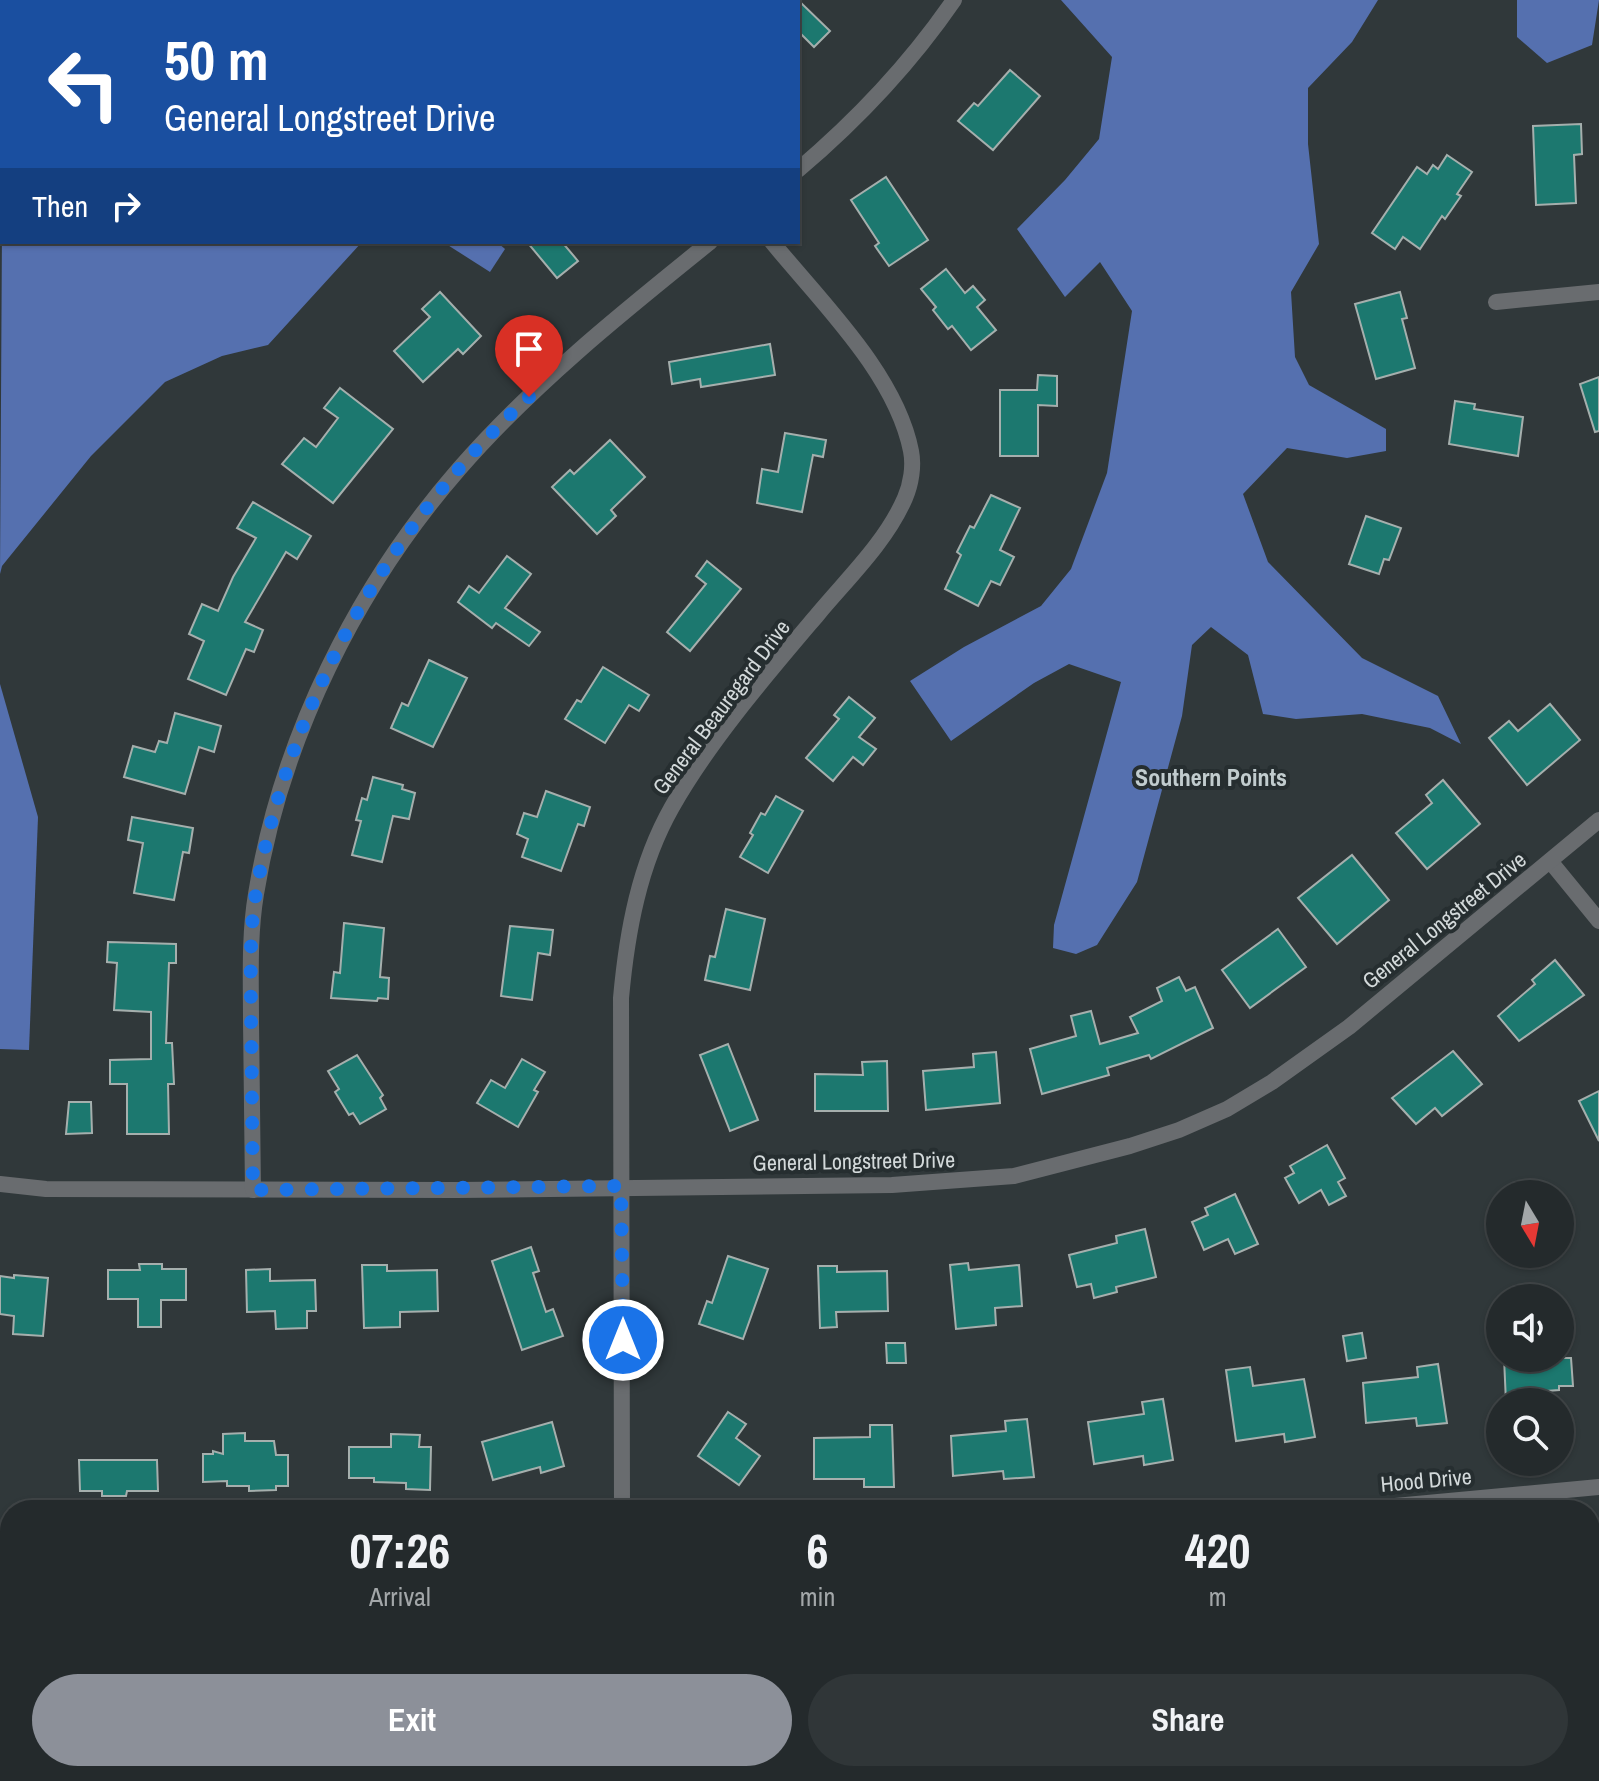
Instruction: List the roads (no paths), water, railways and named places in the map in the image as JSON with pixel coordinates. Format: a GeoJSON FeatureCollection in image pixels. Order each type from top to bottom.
{"type":"FeatureCollection","features":[{"type":"Feature","properties":{"kind":"street"},"geometry":{"type":"LineString","coordinates":[[800,168],[836,138],[883,89],[924,42],[954,0]]}},
{"type":"Feature","properties":{"kind":"street"},"geometry":{"type":"LineString","coordinates":[[253,1190],[251,944],[256,895],[267,842],[288,770],[320,686],[389,562],[418,519],[459,469],[511,414],[583,348],[708,244]]}},
{"type":"Feature","properties":{"kind":"street","name":"General Beauregard Drive"},"geometry":{"type":"LineString","coordinates":[[622,1500],[621,998],[637,897],[654,846],[689,780],[744,705],[868,557],[904,499],[911,479],[911,454],[904,424],[890,392],[870,362],[774,244]]}},
{"type":"Feature","properties":{"kind":"street"},"geometry":{"type":"LineString","coordinates":[[1496,302],[1599,292]]}},
{"type":"Feature","properties":{"kind":"street","name":"General Longstreet Drive"},"geometry":{"type":"LineString","coordinates":[[0,1184],[46,1189],[253,1190],[892,1185],[1014,1176],[1179,1130],[1227,1109],[1272,1082],[1349,1027],[1599,820]]}},
{"type":"Feature","properties":{"kind":"street"},"geometry":{"type":"LineString","coordinates":[[1550,861],[1599,921]]}},
{"type":"Feature","properties":{"kind":"street","name":"Hood Drive"},"geometry":{"type":"LineString","coordinates":[[1459,1500],[1599,1487]]}},
{"type":"Feature","properties":{"kind":"water"},"geometry":{"type":"Polygon","coordinates":[[[1061,0],[1378,0],[1352,42],[1308,88],[1308,144],[1319,244],[1291,292],[1295,357],[1309,385],[1386,429],[1386,451],[1347,458],[1287,448],[1243,494],[1268,562],[1362,658],[1438,696],[1461,744],[1430,728],[1362,714],[1296,719],[1263,714],[1248,655],[1211,627],[1192,645],[1182,716],[1137,882],[1097,945],[1076,954],[1053,948],[1054,925],[1121,682],[1069,664],[1034,683],[951,741],[910,681],[964,647],[1041,606],[1071,569],[1107,473],[1132,311],[1100,262],[1065,297],[1017,229],[1065,180],[1099,139],[1112,57],[1061,0]]]}},
{"type":"Feature","properties":{"kind":"water"},"geometry":{"type":"Polygon","coordinates":[[[1517,0],[1599,0],[1592,45],[1547,63],[1517,37],[1517,0]]]}},
{"type":"Feature","properties":{"kind":"water"},"geometry":{"type":"Polygon","coordinates":[[[2,244],[360,244],[268,345],[222,356],[165,382],[91,456],[2,566],[0,574],[2,244]]]}},
{"type":"Feature","properties":{"kind":"water"},"geometry":{"type":"Polygon","coordinates":[[[446,244],[499,244],[505,249],[490,272],[446,244]]]}},
{"type":"Feature","properties":{"kind":"water"},"geometry":{"type":"Polygon","coordinates":[[[0,684],[38,817],[29,1050],[0,1049],[0,684]]]}},
{"type":"Feature","properties":{"kind":"district","name":"Southern Points"},"geometry":{"type":"Point","coordinates":[1211,777]}}]}
